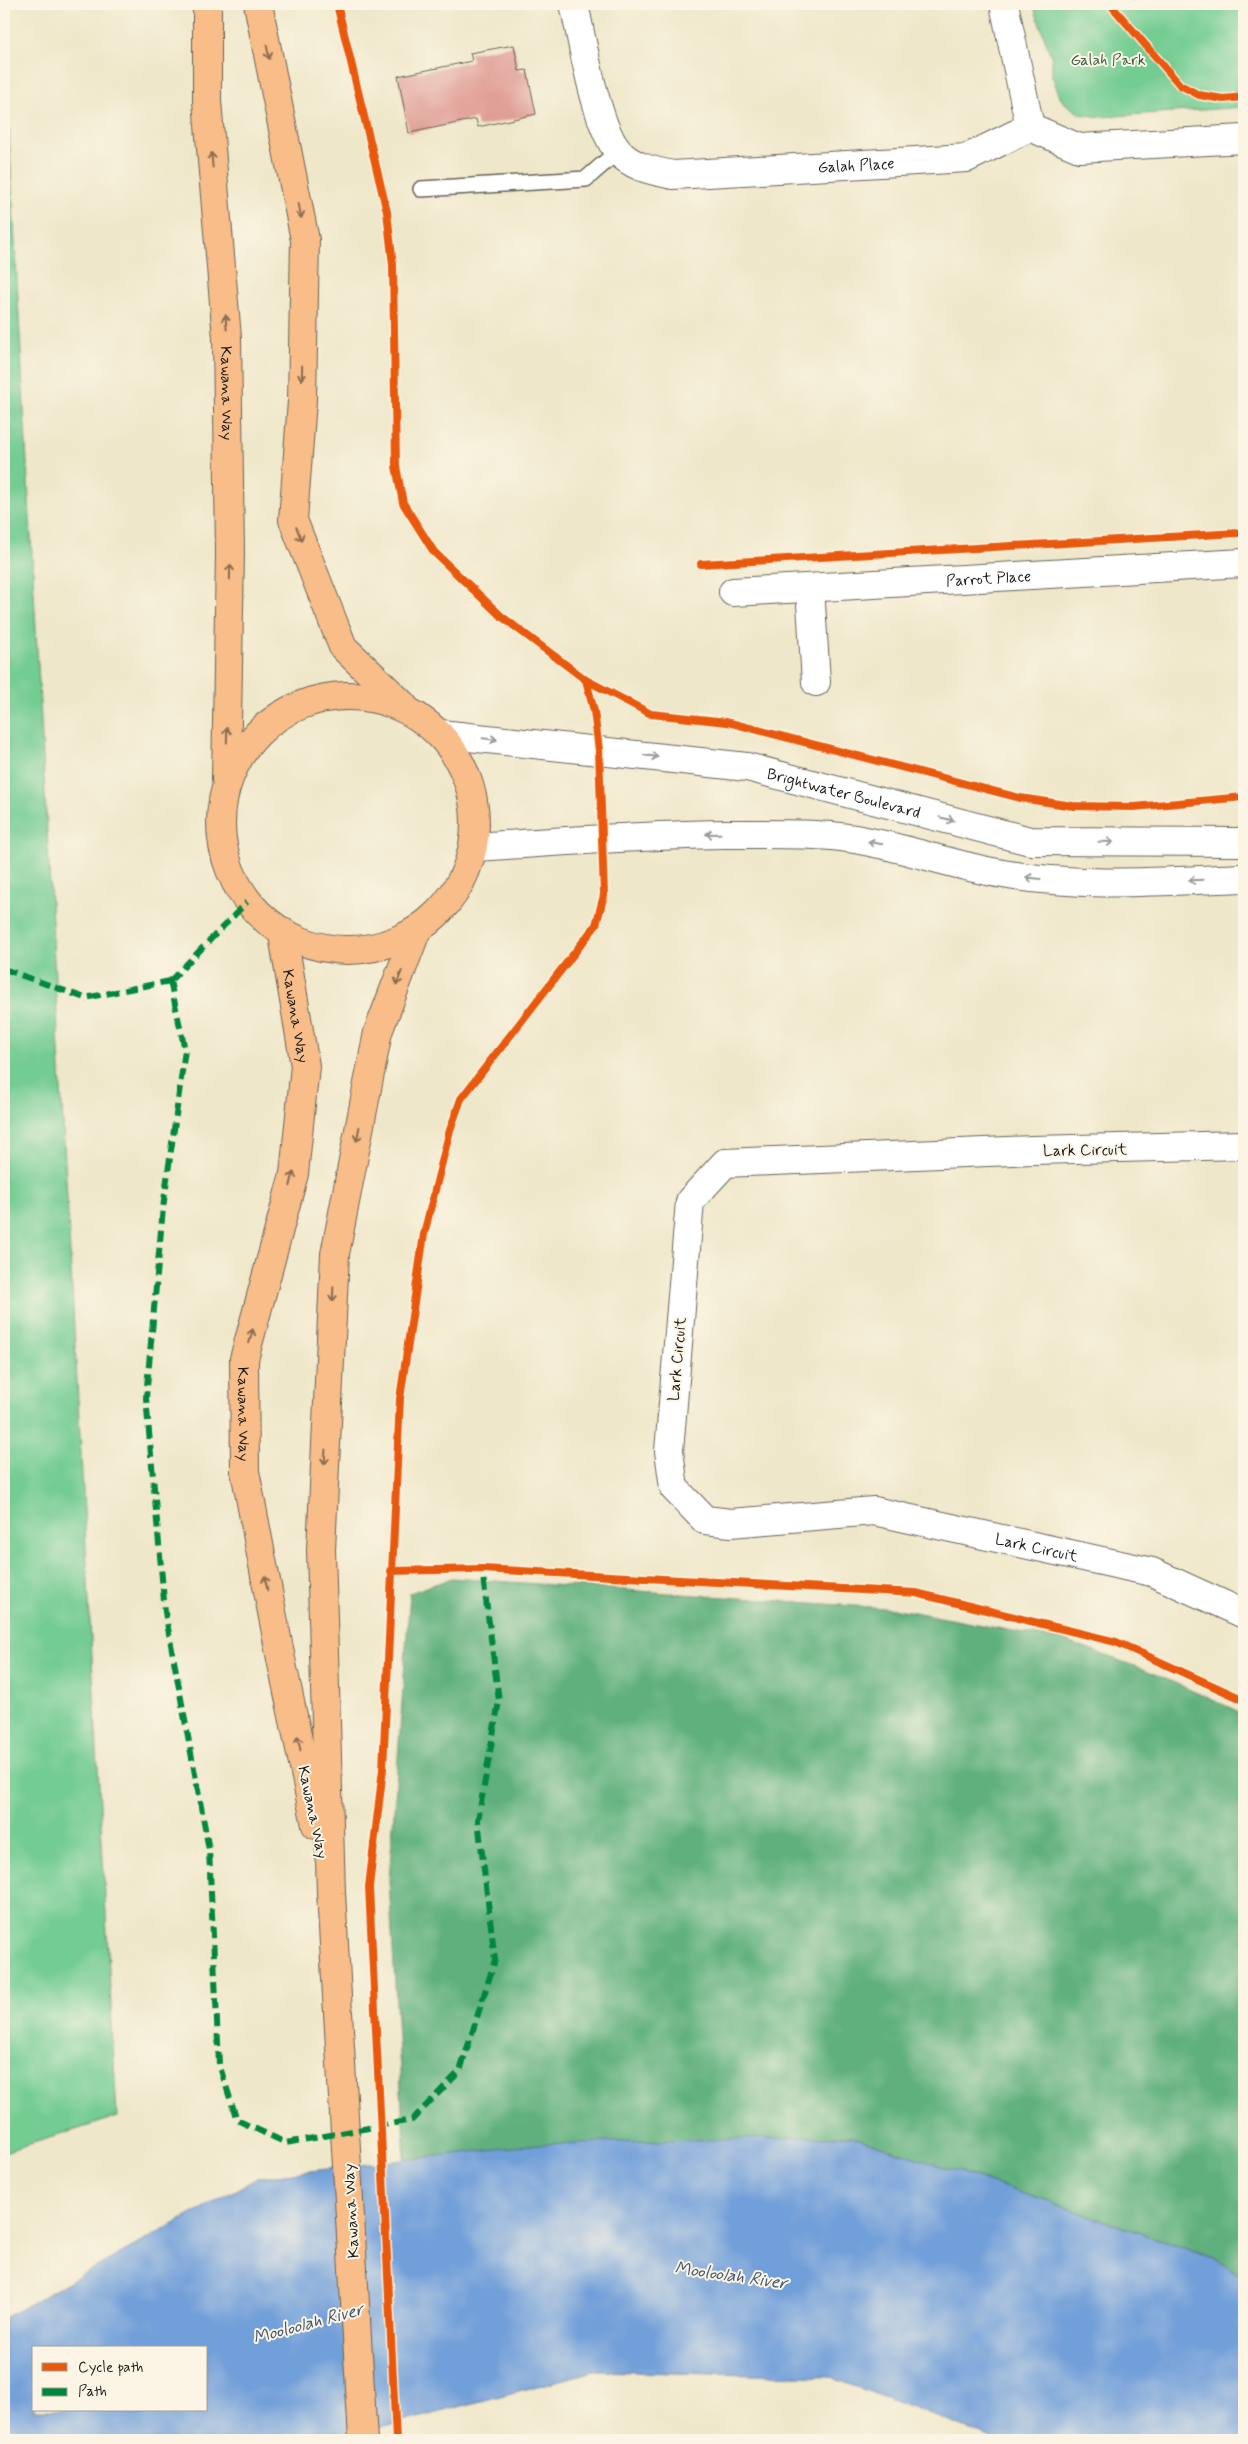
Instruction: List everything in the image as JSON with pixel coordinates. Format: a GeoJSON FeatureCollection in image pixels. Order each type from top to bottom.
{"type":"FeatureCollection","features":[{"type":"Feature","properties":{"kind":"main road","name":"Kawana Way"},"geometry":{"type":"LineString","coordinates":[[207,4],[207,101],[227,338],[230,553],[226,783]]}},
{"type":"Feature","properties":{"kind":"main road"},"geometry":{"type":"LineString","coordinates":[[258,4],[305,240],[302,401],[293,520],[343,647],[406,708],[441,734],[464,767],[475,807],[474,847],[463,880],[443,909],[416,932],[385,946],[350,952],[316,948],[283,935],[264,920],[247,902],[227,865],[220,824],[226,783],[247,744],[279,714],[320,698],[364,695],[406,708]]}},
{"type":"Feature","properties":{"kind":"main road","name":"Kawana Way"},"geometry":{"type":"LineString","coordinates":[[363,2440],[331,1893],[321,1550],[335,1254],[378,1032],[416,932]]}},
{"type":"Feature","properties":{"kind":"main road","name":"Kawana Way"},"geometry":{"type":"LineString","coordinates":[[283,935],[305,1066],[294,1174],[244,1359],[245,1471],[281,1659],[331,1893]]}},
{"type":"Feature","properties":{"kind":"street","name":"Galah Place"},"geometry":{"type":"LineString","coordinates":[[574,4],[603,126],[618,152],[642,168],[673,175],[966,158],[1030,127]]}},
{"type":"Feature","properties":{"kind":"street"},"geometry":{"type":"LineString","coordinates":[[1004,4],[1030,127],[1079,148],[1244,139]]}},
{"type":"Feature","properties":{"kind":"street","name":"Parrot Place"},"geometry":{"type":"LineString","coordinates":[[734,592],[1244,563]]}},
{"type":"Feature","properties":{"kind":"street"},"geometry":{"type":"LineString","coordinates":[[810,588],[816,682]]}},
{"type":"Feature","properties":{"kind":"street","name":"Brightwater Boulevard"},"geometry":{"type":"LineString","coordinates":[[441,734],[747,767],[1030,841],[1244,842]]}},
{"type":"Feature","properties":{"kind":"street"},"geometry":{"type":"LineString","coordinates":[[474,847],[654,835],[786,834],[832,836],[882,844],[1002,874],[1058,881],[1134,882],[1244,878]]}},
{"type":"Feature","properties":{"kind":"street","name":"Lark Circuit"},"geometry":{"type":"LineString","coordinates":[[1244,1145],[1033,1150],[726,1163],[690,1201],[668,1450],[674,1488],[705,1520],[731,1523],[874,1511],[1152,1572],[1244,1614]]}},
{"type":"Feature","properties":{"kind":"lane"},"geometry":{"type":"LineString","coordinates":[[421,189],[586,179],[618,152]]}},
{"type":"Feature","properties":{"kind":"green space","name":"Galah Park"},"geometry":{"type":"Polygon","coordinates":[[[1033,4],[1244,4],[1244,107],[1101,117],[1080,114],[1062,101],[1052,76],[1052,59],[1033,4]]]}},
{"type":"Feature","properties":{"kind":"green space"},"geometry":{"type":"Polygon","coordinates":[[[4,41],[117,2117],[4,2152],[4,41]]]}},
{"type":"Feature","properties":{"kind":"green space"},"geometry":{"type":"Polygon","coordinates":[[[452,1578],[898,1609],[1065,1641],[1148,1671],[1244,1714],[1244,2277],[1213,2257],[851,2136],[405,2160],[389,1880],[410,1593],[452,1578]]]}},
{"type":"Feature","properties":{"kind":"water","name":"Mooloolah River"},"geometry":{"type":"Polygon","coordinates":[[[851,2136],[1213,2257],[1244,2277],[1244,2440],[997,2440],[830,2377],[594,2371],[335,2440],[4,2440],[4,2318],[259,2177],[538,2144],[851,2136]]]}},
{"type":"Feature","properties":{"kind":"building"},"geometry":{"type":"Polygon","coordinates":[[[514,45],[519,71],[527,70],[536,114],[478,127],[476,119],[409,133],[398,76],[472,61],[470,53],[514,45]]]}},
{"type":"Feature","properties":{"kind":"marked path"},"geometry":{"type":"LineString","coordinates":[[170,981],[247,902]]}},
{"type":"Feature","properties":{"kind":"marked path"},"geometry":{"type":"LineString","coordinates":[[4,969],[85,998],[170,981]]}},
{"type":"Feature","properties":{"kind":"marked path"},"geometry":{"type":"LineString","coordinates":[[170,981],[185,1050],[163,1208],[146,1398],[165,1612],[209,1850],[219,2064],[237,2120],[286,2143],[412,2120],[460,2071],[495,1960],[478,1820],[499,1701],[482,1569]]}},
{"type":"Feature","properties":{"kind":"cycle path"},"geometry":{"type":"LineString","coordinates":[[337,4],[387,212],[393,265],[396,466],[403,503],[434,552],[501,616],[586,680],[594,711],[599,750],[604,895],[596,925],[461,1099],[450,1130],[424,1234],[400,1399],[383,1769],[369,1887],[396,2440]]}},
{"type":"Feature","properties":{"kind":"cycle path"},"geometry":{"type":"LineString","coordinates":[[1110,4],[1180,85],[1199,95],[1223,99],[1244,97]]}},
{"type":"Feature","properties":{"kind":"cycle path"},"geometry":{"type":"LineString","coordinates":[[701,564],[1238,533],[1244,531]]}},
{"type":"Feature","properties":{"kind":"cycle path"},"geometry":{"type":"LineString","coordinates":[[586,680],[651,714],[727,722],[1020,798],[1073,806],[1134,807],[1244,797]]}},
{"type":"Feature","properties":{"kind":"cycle path"},"geometry":{"type":"LineString","coordinates":[[391,1571],[482,1569],[916,1593],[1116,1642],[1244,1700]]}}]}
